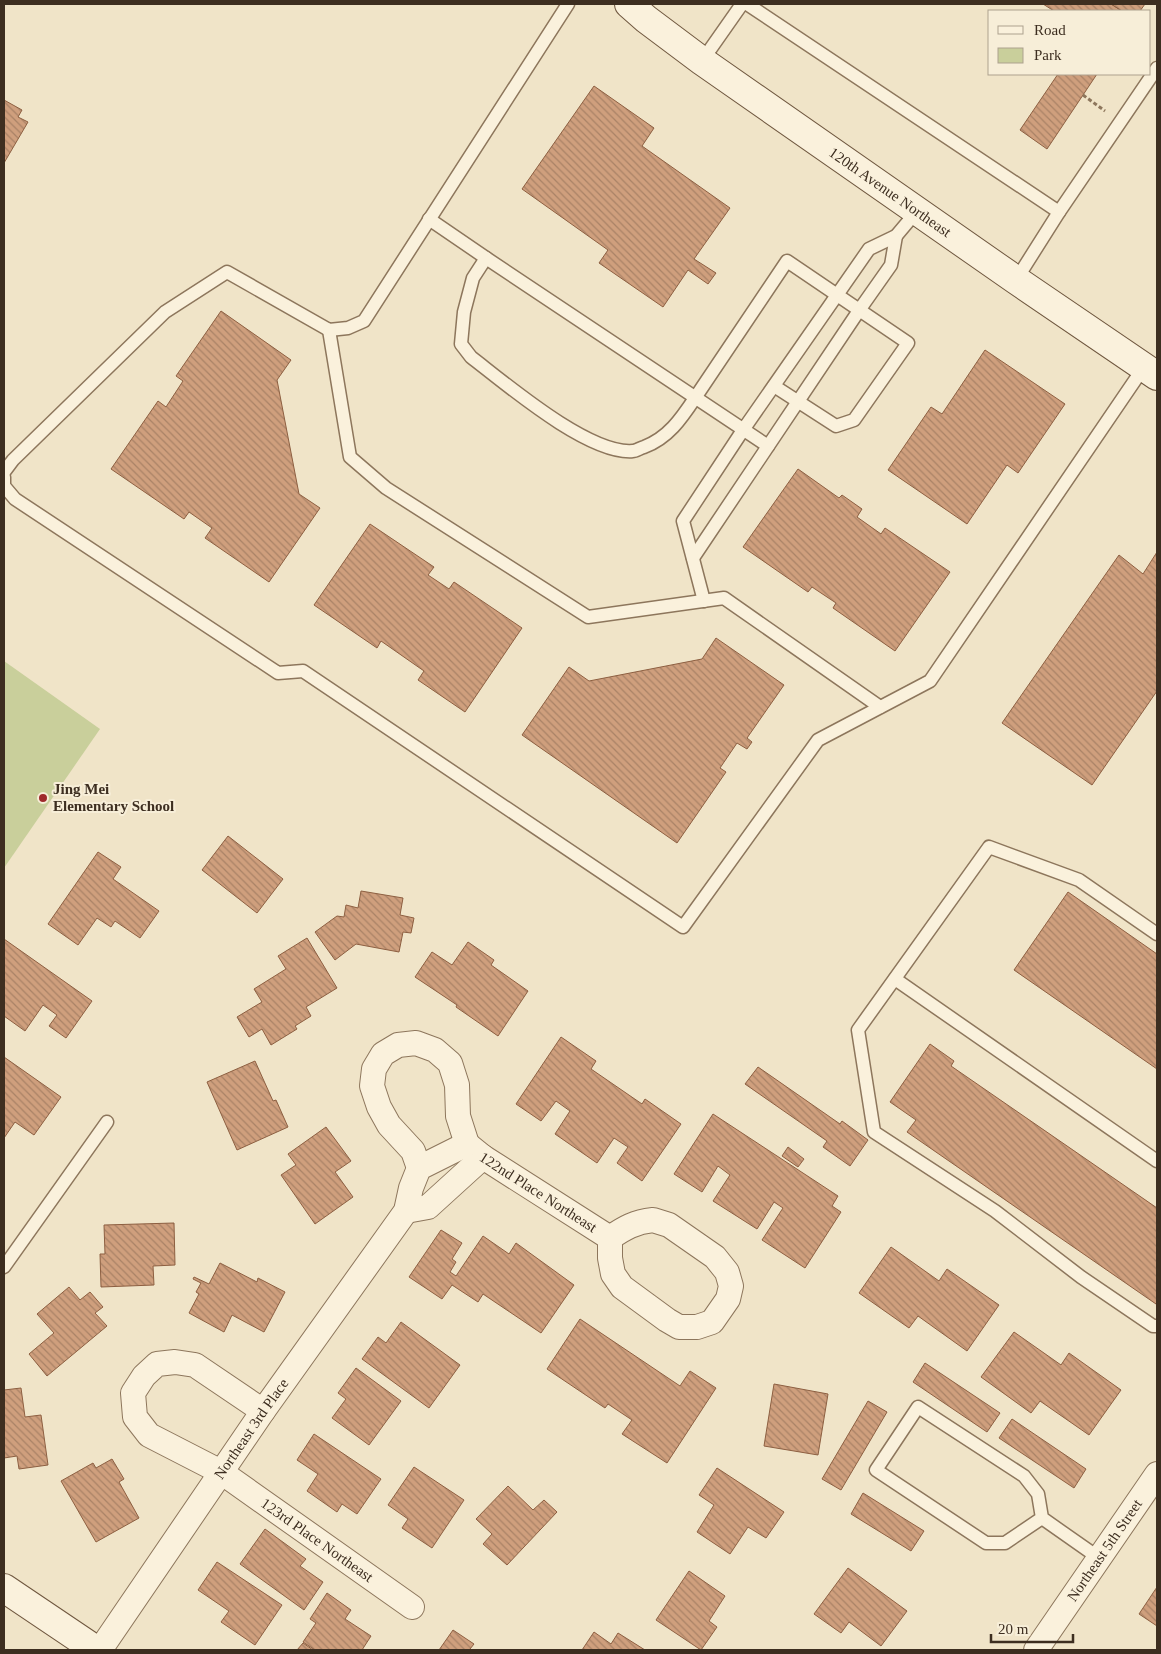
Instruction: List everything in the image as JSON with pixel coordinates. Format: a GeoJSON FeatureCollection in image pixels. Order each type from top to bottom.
{"type":"FeatureCollection","features":[{"type":"Feature","properties":{"kind":"street","name":"120th Avenue Northeast"},"geometry":{"type":"LineString","coordinates":[[629,4],[702,61],[1016,280],[1151,371]]}},
{"type":"Feature","properties":{"kind":"street"},"geometry":{"type":"LineString","coordinates":[[416,1043],[434,1050],[450,1063],[457,1085],[458,1116],[475,1151],[419,1168],[413,1151],[390,1125],[379,1107],[372,1086],[374,1069],[383,1054],[398,1045],[416,1043]]}},
{"type":"Feature","properties":{"kind":"street"},"geometry":{"type":"LineString","coordinates":[[406,1211],[428,1207],[475,1151]]}},
{"type":"Feature","properties":{"kind":"street","name":"122nd Place Northeast"},"geometry":{"type":"LineString","coordinates":[[475,1151],[610,1238]]}},
{"type":"Feature","properties":{"kind":"street","name":"Northeast 3rd Place"},"geometry":{"type":"LineString","coordinates":[[100,1650],[263,1411],[406,1211],[411,1188],[419,1168]]}},
{"type":"Feature","properties":{"kind":"street","name":"122nd Place Northeast"},"geometry":{"type":"LineString","coordinates":[[653,1220],[669,1226],[715,1257],[727,1272],[732,1286],[728,1299],[712,1322],[698,1327],[679,1327],[622,1287],[614,1274],[610,1258],[610,1238],[624,1228],[638,1222],[653,1220]]}},
{"type":"Feature","properties":{"kind":"street","name":"123rd Place Northeast"},"geometry":{"type":"LineString","coordinates":[[263,1411],[195,1365],[175,1362],[157,1364],[144,1376],[134,1394],[135,1417],[149,1435],[221,1472],[412,1607]]}},
{"type":"Feature","properties":{"kind":"street","name":"Northeast 5th Street"},"geometry":{"type":"LineString","coordinates":[[1036,1650],[1157,1474]]}},
{"type":"Feature","properties":{"kind":"street"},"geometry":{"type":"LineString","coordinates":[[4,1588],[96,1650]]}},
{"type":"Feature","properties":{"kind":"lane"},"geometry":{"type":"LineString","coordinates":[[4,472],[13,460],[165,312],[227,272],[329,330],[348,328],[364,321],[568,4]]}},
{"type":"Feature","properties":{"kind":"lane"},"geometry":{"type":"LineString","coordinates":[[702,61],[742,4]]}},
{"type":"Feature","properties":{"kind":"lane"},"geometry":{"type":"LineString","coordinates":[[747,4],[1059,212]]}},
{"type":"Feature","properties":{"kind":"lane"},"geometry":{"type":"LineString","coordinates":[[1016,280],[1059,212],[1157,68]]}},
{"type":"Feature","properties":{"kind":"lane"},"geometry":{"type":"LineString","coordinates":[[704,601],[684,521],[742,430],[869,249],[896,236],[917,211]]}},
{"type":"Feature","properties":{"kind":"lane"},"geometry":{"type":"LineString","coordinates":[[429,219],[768,446]]}},
{"type":"Feature","properties":{"kind":"lane"},"geometry":{"type":"LineString","coordinates":[[694,558],[891,265],[896,236]]}},
{"type":"Feature","properties":{"kind":"lane"},"geometry":{"type":"LineString","coordinates":[[486,258],[473,278],[464,312],[461,344],[470,357],[554,420],[606,447],[633,451],[649,445],[667,434],[680,420],[787,261],[908,343],[854,420],[836,426],[774,386]]}},
{"type":"Feature","properties":{"kind":"lane"},"geometry":{"type":"LineString","coordinates":[[329,330],[350,457],[386,488],[588,617],[724,598],[880,707]]}},
{"type":"Feature","properties":{"kind":"lane"},"geometry":{"type":"LineString","coordinates":[[4,477],[4,486],[15,499],[278,674],[302,671],[683,928],[818,740],[930,681],[1151,371]]}},
{"type":"Feature","properties":{"kind":"lane"},"geometry":{"type":"LineString","coordinates":[[1157,934],[1080,880],[989,847],[858,1030],[874,1132],[996,1211],[1081,1277],[1153,1326],[1157,1326]]}},
{"type":"Feature","properties":{"kind":"lane"},"geometry":{"type":"LineString","coordinates":[[895,979],[1157,1160]]}},
{"type":"Feature","properties":{"kind":"lane"},"geometry":{"type":"LineString","coordinates":[[4,1267],[107,1122]]}},
{"type":"Feature","properties":{"kind":"lane"},"geometry":{"type":"LineString","coordinates":[[1042,1518],[1004,1543],[986,1544],[876,1470],[918,1406],[1024,1476],[1038,1494],[1042,1518],[1099,1558]]}},
{"type":"Feature","properties":{"kind":"path"},"geometry":{"type":"LineString","coordinates":[[1083,95],[1108,112]]}},
{"type":"Feature","properties":{"kind":"green space"},"geometry":{"type":"Polygon","coordinates":[[[4,661],[100,729],[4,868],[4,661]]]}},
{"type":"Feature","properties":{"kind":"building"},"geometry":{"type":"Polygon","coordinates":[[[1043,4],[1111,4],[1120,10],[1052,10],[1043,4]]]}},
{"type":"Feature","properties":{"kind":"building"},"geometry":{"type":"Polygon","coordinates":[[[1111,4],[1145,4],[1141,10],[1120,10],[1111,4]]]}},
{"type":"Feature","properties":{"kind":"building"},"geometry":{"type":"Polygon","coordinates":[[[1057,75],[1096,75],[1047,149],[1020,130],[1057,75]]]}},
{"type":"Feature","properties":{"kind":"building"},"geometry":{"type":"Polygon","coordinates":[[[594,86],[654,128],[642,146],[730,208],[694,259],[716,273],[708,284],[688,270],[663,307],[599,263],[608,250],[522,189],[594,86]]]}},
{"type":"Feature","properties":{"kind":"building"},"geometry":{"type":"Polygon","coordinates":[[[4,100],[22,110],[18,117],[28,122],[4,163],[4,100]]]}},
{"type":"Feature","properties":{"kind":"building"},"geometry":{"type":"Polygon","coordinates":[[[221,311],[291,360],[277,380],[299,494],[320,508],[269,582],[205,538],[212,528],[189,512],[184,519],[111,469],[158,401],[166,407],[183,381],[176,376],[221,311]]]}},
{"type":"Feature","properties":{"kind":"building"},"geometry":{"type":"Polygon","coordinates":[[[985,350],[1065,404],[1018,473],[1007,465],[967,524],[888,470],[931,407],[942,414],[985,350]]]}},
{"type":"Feature","properties":{"kind":"building"},"geometry":{"type":"Polygon","coordinates":[[[798,469],[839,498],[842,495],[862,509],[857,517],[881,534],[885,528],[950,572],[895,651],[833,608],[836,603],[812,587],[808,592],[743,547],[798,469]]]}},
{"type":"Feature","properties":{"kind":"building"},"geometry":{"type":"Polygon","coordinates":[[[370,524],[434,567],[428,575],[449,589],[454,582],[522,628],[465,712],[418,680],[424,671],[381,641],[377,648],[314,605],[370,524]]]}},
{"type":"Feature","properties":{"kind":"building"},"geometry":{"type":"Polygon","coordinates":[[[1157,552],[1157,691],[1092,785],[1002,723],[1119,555],[1143,574],[1157,552]]]}},
{"type":"Feature","properties":{"kind":"building"},"geometry":{"type":"Polygon","coordinates":[[[716,638],[784,685],[747,738],[752,742],[747,749],[737,743],[720,768],[726,772],[677,843],[522,735],[569,667],[589,681],[702,659],[716,638]]]}},
{"type":"Feature","properties":{"kind":"building"},"geometry":{"type":"Polygon","coordinates":[[[228,836],[283,879],[257,913],[202,870],[228,836]]]}},
{"type":"Feature","properties":{"kind":"building"},"geometry":{"type":"Polygon","coordinates":[[[98,852],[121,867],[113,879],[159,911],[140,938],[115,921],[111,927],[97,918],[78,945],[48,924],[98,852]]]}},
{"type":"Feature","properties":{"kind":"building"},"geometry":{"type":"Polygon","coordinates":[[[361,891],[403,898],[400,915],[414,918],[411,933],[403,932],[399,952],[356,944],[335,960],[315,932],[337,916],[344,917],[346,905],[358,908],[361,891]]]}},
{"type":"Feature","properties":{"kind":"building"},"geometry":{"type":"Polygon","coordinates":[[[1068,892],[1157,954],[1157,1069],[1014,970],[1068,892]]]}},
{"type":"Feature","properties":{"kind":"building"},"geometry":{"type":"Polygon","coordinates":[[[307,938],[337,988],[306,1007],[311,1016],[295,1026],[297,1029],[271,1045],[262,1029],[249,1037],[237,1017],[262,1002],[254,989],[286,969],[278,956],[307,938]]]}},
{"type":"Feature","properties":{"kind":"building"},"geometry":{"type":"Polygon","coordinates":[[[4,939],[92,1001],[66,1038],[49,1026],[57,1015],[43,1005],[25,1031],[4,1016],[4,939]]]}},
{"type":"Feature","properties":{"kind":"building"},"geometry":{"type":"Polygon","coordinates":[[[468,942],[494,960],[491,965],[528,991],[498,1036],[456,1007],[457,1005],[415,977],[432,952],[452,965],[468,942]]]}},
{"type":"Feature","properties":{"kind":"building"},"geometry":{"type":"Polygon","coordinates":[[[561,1037],[596,1061],[591,1069],[642,1104],[645,1099],[681,1124],[642,1181],[617,1163],[628,1147],[614,1138],[597,1163],[555,1134],[570,1111],[556,1101],[541,1121],[516,1104],[561,1037]]]}},
{"type":"Feature","properties":{"kind":"building"},"geometry":{"type":"Polygon","coordinates":[[[930,1044],[954,1061],[951,1066],[1157,1208],[1156,1304],[907,1132],[916,1120],[890,1102],[930,1044]]]}},
{"type":"Feature","properties":{"kind":"building"},"geometry":{"type":"Polygon","coordinates":[[[4,1057],[61,1097],[34,1135],[15,1122],[4,1138],[4,1057]]]}},
{"type":"Feature","properties":{"kind":"building"},"geometry":{"type":"Polygon","coordinates":[[[255,1061],[273,1101],[276,1100],[288,1127],[237,1150],[207,1082],[255,1061]]]}},
{"type":"Feature","properties":{"kind":"building"},"geometry":{"type":"Polygon","coordinates":[[[758,1067],[840,1124],[842,1121],[868,1140],[850,1166],[823,1147],[827,1141],[745,1084],[758,1067]]]}},
{"type":"Feature","properties":{"kind":"building"},"geometry":{"type":"Polygon","coordinates":[[[713,1114],[838,1196],[832,1206],[841,1212],[805,1268],[762,1240],[783,1208],[774,1202],[757,1229],[713,1201],[730,1175],[718,1166],[702,1192],[674,1174],[713,1114]]]}},
{"type":"Feature","properties":{"kind":"building"},"geometry":{"type":"Polygon","coordinates":[[[326,1127],[351,1161],[335,1172],[353,1197],[315,1224],[281,1175],[296,1165],[288,1154],[326,1127]]]}},
{"type":"Feature","properties":{"kind":"building"},"geometry":{"type":"Polygon","coordinates":[[[788,1147],[804,1159],[798,1167],[782,1156],[788,1147]]]}},
{"type":"Feature","properties":{"kind":"building"},"geometry":{"type":"Polygon","coordinates":[[[174,1223],[175,1265],[153,1266],[154,1285],[101,1287],[100,1254],[105,1254],[104,1225],[174,1223]]]}},
{"type":"Feature","properties":{"kind":"building"},"geometry":{"type":"Polygon","coordinates":[[[441,1230],[462,1243],[452,1259],[456,1262],[450,1272],[456,1276],[483,1236],[509,1254],[516,1243],[574,1285],[541,1333],[483,1294],[478,1302],[452,1285],[442,1299],[409,1277],[441,1230]]]}},
{"type":"Feature","properties":{"kind":"building"},"geometry":{"type":"Polygon","coordinates":[[[891,1247],[939,1281],[947,1269],[999,1305],[967,1351],[918,1316],[909,1328],[859,1293],[891,1247]]]}},
{"type":"Feature","properties":{"kind":"building"},"geometry":{"type":"Polygon","coordinates":[[[220,1263],[257,1282],[258,1278],[285,1292],[264,1332],[232,1315],[224,1332],[189,1313],[199,1294],[196,1292],[201,1283],[193,1279],[194,1277],[209,1284],[220,1263]]]}},
{"type":"Feature","properties":{"kind":"building"},"geometry":{"type":"Polygon","coordinates":[[[69,1287],[80,1300],[90,1292],[103,1307],[95,1313],[107,1326],[47,1376],[29,1354],[54,1333],[37,1314],[69,1287]]]}},
{"type":"Feature","properties":{"kind":"building"},"geometry":{"type":"Polygon","coordinates":[[[580,1319],[680,1386],[690,1371],[716,1388],[667,1463],[622,1434],[632,1420],[608,1404],[605,1408],[547,1369],[580,1319]]]}},
{"type":"Feature","properties":{"kind":"building"},"geometry":{"type":"Polygon","coordinates":[[[401,1322],[460,1365],[429,1408],[362,1359],[378,1337],[386,1343],[401,1322]]]}},
{"type":"Feature","properties":{"kind":"building"},"geometry":{"type":"Polygon","coordinates":[[[1014,1332],[1061,1365],[1069,1353],[1121,1390],[1089,1435],[1040,1401],[1031,1413],[981,1377],[1014,1332]]]}},
{"type":"Feature","properties":{"kind":"building"},"geometry":{"type":"Polygon","coordinates":[[[925,1363],[1000,1413],[987,1432],[913,1382],[925,1363]]]}},
{"type":"Feature","properties":{"kind":"building"},"geometry":{"type":"Polygon","coordinates":[[[356,1368],[401,1401],[369,1445],[332,1418],[346,1399],[338,1393],[356,1368]]]}},
{"type":"Feature","properties":{"kind":"building"},"geometry":{"type":"Polygon","coordinates":[[[774,1384],[828,1394],[818,1455],[764,1446],[774,1384]]]}},
{"type":"Feature","properties":{"kind":"building"},"geometry":{"type":"Polygon","coordinates":[[[21,1388],[25,1417],[41,1415],[48,1465],[19,1469],[17,1456],[4,1458],[4,1390],[21,1388]]]}},
{"type":"Feature","properties":{"kind":"building"},"geometry":{"type":"Polygon","coordinates":[[[868,1401],[887,1412],[841,1490],[822,1479],[868,1401]]]}},
{"type":"Feature","properties":{"kind":"building"},"geometry":{"type":"Polygon","coordinates":[[[1012,1419],[1086,1469],[1074,1488],[999,1438],[1012,1419]]]}},
{"type":"Feature","properties":{"kind":"building"},"geometry":{"type":"Polygon","coordinates":[[[314,1434],[381,1479],[357,1514],[342,1504],[337,1512],[307,1491],[318,1474],[297,1460],[314,1434]]]}},
{"type":"Feature","properties":{"kind":"building"},"geometry":{"type":"Polygon","coordinates":[[[112,1459],[124,1479],[119,1482],[139,1518],[96,1542],[61,1481],[93,1463],[96,1468],[112,1459]]]}},
{"type":"Feature","properties":{"kind":"building"},"geometry":{"type":"Polygon","coordinates":[[[414,1467],[464,1500],[432,1548],[402,1528],[408,1519],[388,1505],[414,1467]]]}},
{"type":"Feature","properties":{"kind":"building"},"geometry":{"type":"Polygon","coordinates":[[[717,1468],[784,1512],[766,1538],[748,1527],[730,1554],[697,1532],[714,1505],[699,1495],[717,1468]]]}},
{"type":"Feature","properties":{"kind":"building"},"geometry":{"type":"Polygon","coordinates":[[[508,1486],[533,1510],[544,1500],[557,1512],[507,1565],[483,1544],[492,1534],[476,1519],[508,1486]]]}},
{"type":"Feature","properties":{"kind":"building"},"geometry":{"type":"Polygon","coordinates":[[[863,1493],[924,1531],[911,1551],[851,1514],[863,1493]]]}},
{"type":"Feature","properties":{"kind":"building"},"geometry":{"type":"Polygon","coordinates":[[[265,1529],[306,1559],[300,1566],[323,1582],[304,1610],[240,1564],[265,1529]]]}},
{"type":"Feature","properties":{"kind":"building"},"geometry":{"type":"Polygon","coordinates":[[[217,1562],[282,1605],[255,1645],[221,1622],[229,1611],[198,1590],[217,1562]]]}},
{"type":"Feature","properties":{"kind":"building"},"geometry":{"type":"Polygon","coordinates":[[[848,1568],[907,1611],[881,1646],[849,1622],[841,1633],[814,1614],[848,1568]]]}},
{"type":"Feature","properties":{"kind":"building"},"geometry":{"type":"Polygon","coordinates":[[[689,1571],[725,1596],[709,1621],[717,1627],[701,1650],[656,1620],[689,1571]]]}},
{"type":"Feature","properties":{"kind":"building"},"geometry":{"type":"Polygon","coordinates":[[[1157,1587],[1157,1626],[1139,1614],[1157,1587]]]}},
{"type":"Feature","properties":{"kind":"building"},"geometry":{"type":"Polygon","coordinates":[[[327,1593],[351,1610],[345,1619],[371,1636],[362,1650],[315,1650],[303,1642],[316,1623],[310,1619],[327,1593]]]}},
{"type":"Feature","properties":{"kind":"building"},"geometry":{"type":"Polygon","coordinates":[[[453,1630],[474,1644],[471,1650],[439,1650],[453,1630]]]}},
{"type":"Feature","properties":{"kind":"building"},"geometry":{"type":"Polygon","coordinates":[[[594,1632],[611,1644],[618,1633],[645,1650],[582,1650],[594,1632]]]}},
{"type":"Feature","properties":{"kind":"building"},"geometry":{"type":"Polygon","coordinates":[[[303,1643],[313,1650],[297,1650],[303,1643]]]}},
{"type":"Feature","properties":{"kind":"place","name":"Jing Mei Elementary School"},"geometry":{"type":"Point","coordinates":[43,798]}}]}
